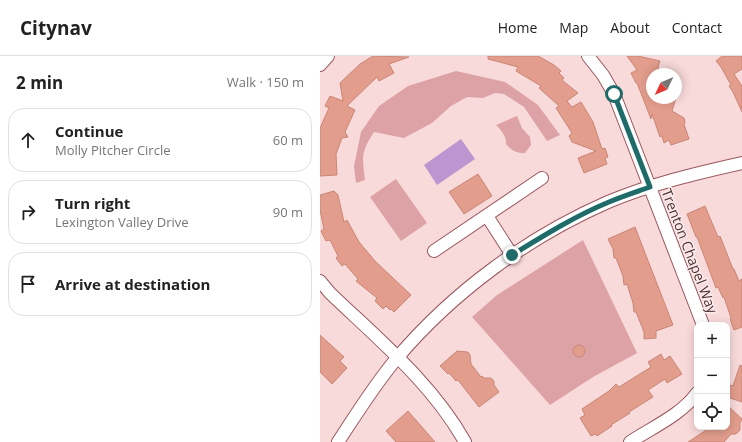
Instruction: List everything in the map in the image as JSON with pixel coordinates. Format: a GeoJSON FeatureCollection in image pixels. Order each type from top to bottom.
{"type":"FeatureCollection","features":[{"type":"Feature","properties":{"kind":"street"},"geometry":{"type":"LineString","coordinates":[[320,65],[328,56]]}},
{"type":"Feature","properties":{"kind":"street","name":"Trenton Chapel Way"},"geometry":{"type":"LineString","coordinates":[[588,56],[603,75],[614,94],[702,322]]}},
{"type":"Feature","properties":{"kind":"street"},"geometry":{"type":"LineString","coordinates":[[338,442],[373,389],[397,358],[452,301],[477,280],[512,255],[548,233],[609,202],[650,187],[697,173],[742,163]]}},
{"type":"Feature","properties":{"kind":"street"},"geometry":{"type":"LineString","coordinates":[[434,251],[542,178]]}},
{"type":"Feature","properties":{"kind":"street"},"geometry":{"type":"LineString","coordinates":[[486,216],[512,255]]}},
{"type":"Feature","properties":{"kind":"street"},"geometry":{"type":"LineString","coordinates":[[320,281],[330,293],[397,358],[439,402],[455,423],[465,442]]}},
{"type":"Feature","properties":{"kind":"street"},"geometry":{"type":"LineString","coordinates":[[630,442],[681,410],[696,394]]}},
{"type":"Feature","properties":{"kind":"shaded area"},"geometry":{"type":"Polygon","coordinates":[[[456,71],[505,82],[538,105],[560,135],[547,141],[524,107],[504,94],[495,93],[483,98],[467,97],[451,106],[432,123],[404,138],[374,132],[364,154],[363,165],[365,180],[356,183],[354,166],[361,132],[379,106],[408,86],[456,71]]]}},
{"type":"Feature","properties":{"kind":"shaded area"},"geometry":{"type":"Polygon","coordinates":[[[517,116],[522,128],[530,137],[531,145],[525,153],[519,153],[512,150],[506,144],[506,139],[496,125],[517,116]]]}},
{"type":"Feature","properties":{"kind":"shaded area"},"geometry":{"type":"Polygon","coordinates":[[[461,139],[475,159],[437,185],[424,165],[461,139]]]}},
{"type":"Feature","properties":{"kind":"shaded area"},"geometry":{"type":"Polygon","coordinates":[[[396,179],[427,223],[401,241],[370,197],[396,179]]]}},
{"type":"Feature","properties":{"kind":"shaded area"},"geometry":{"type":"Polygon","coordinates":[[[583,240],[637,353],[593,377],[550,405],[472,317],[497,295],[583,240]]]}},
{"type":"Feature","properties":{"kind":"building"},"geometry":{"type":"Polygon","coordinates":[[[373,56],[409,57],[389,64],[394,73],[379,81],[377,77],[347,106],[355,110],[345,132],[348,137],[342,138],[336,154],[337,175],[320,176],[320,128],[329,108],[325,106],[330,96],[343,101],[340,83],[360,64],[373,56]]]}},
{"type":"Feature","properties":{"kind":"building"},"geometry":{"type":"Polygon","coordinates":[[[488,56],[538,56],[554,65],[561,71],[559,73],[564,78],[562,80],[578,93],[567,101],[572,107],[581,102],[593,122],[602,149],[605,148],[608,157],[605,158],[607,164],[584,173],[578,158],[596,151],[572,142],[569,136],[572,133],[556,108],[559,106],[539,88],[541,86],[516,71],[518,67],[488,59],[488,56]]]}},
{"type":"Feature","properties":{"kind":"building"},"geometry":{"type":"Polygon","coordinates":[[[627,56],[638,56],[660,61],[659,68],[646,68],[646,104],[674,104],[672,111],[684,118],[684,124],[689,139],[671,145],[669,140],[664,143],[662,136],[660,137],[652,114],[651,119],[637,83],[631,73],[637,70],[627,56]]]}},
{"type":"Feature","properties":{"kind":"building"},"geometry":{"type":"Polygon","coordinates":[[[722,56],[742,56],[742,69],[734,74],[742,86],[742,112],[729,86],[731,85],[716,61],[722,56]]]}},
{"type":"Feature","properties":{"kind":"building"},"geometry":{"type":"Polygon","coordinates":[[[478,174],[492,196],[464,214],[449,192],[478,174]]]}},
{"type":"Feature","properties":{"kind":"building"},"geometry":{"type":"Polygon","coordinates":[[[334,191],[338,195],[344,222],[347,220],[359,242],[375,261],[411,295],[394,312],[386,306],[383,309],[375,301],[377,298],[356,281],[358,279],[345,264],[342,266],[336,258],[338,256],[330,240],[326,241],[321,231],[324,229],[320,210],[320,195],[334,191]]]}},
{"type":"Feature","properties":{"kind":"building"},"geometry":{"type":"Polygon","coordinates":[[[705,206],[718,237],[720,236],[739,281],[742,279],[742,327],[734,330],[724,297],[723,298],[718,287],[716,288],[687,214],[705,206]]]}},
{"type":"Feature","properties":{"kind":"building"},"geometry":{"type":"Polygon","coordinates":[[[635,227],[673,325],[656,331],[656,338],[644,339],[644,332],[636,312],[634,312],[633,303],[627,284],[624,285],[623,276],[616,258],[614,258],[613,249],[608,239],[635,227]]]}},
{"type":"Feature","properties":{"kind":"building"},"geometry":{"type":"Polygon","coordinates":[[[320,335],[344,357],[340,361],[347,368],[332,384],[320,372],[320,335]]]}},
{"type":"Feature","properties":{"kind":"building"},"geometry":{"type":"Polygon","coordinates":[[[577,345],[581,345],[585,351],[581,357],[577,357],[573,353],[573,349],[577,345]]]}},
{"type":"Feature","properties":{"kind":"building"},"geometry":{"type":"Polygon","coordinates":[[[457,351],[468,352],[470,355],[471,364],[481,377],[491,378],[499,392],[479,407],[458,380],[456,381],[440,366],[457,351]]]}},
{"type":"Feature","properties":{"kind":"building"},"geometry":{"type":"Polygon","coordinates":[[[661,354],[664,360],[670,356],[682,374],[667,383],[665,379],[648,390],[653,397],[629,412],[630,413],[597,436],[595,434],[591,436],[580,418],[585,415],[582,409],[609,391],[616,384],[619,387],[651,367],[648,362],[661,354]]]}},
{"type":"Feature","properties":{"kind":"building"},"geometry":{"type":"Polygon","coordinates":[[[740,365],[742,366],[742,402],[730,398],[730,385],[733,386],[740,365]]]}},
{"type":"Feature","properties":{"kind":"building"},"geometry":{"type":"Polygon","coordinates":[[[730,408],[742,419],[740,423],[740,430],[736,434],[731,434],[724,442],[688,442],[706,430],[730,430],[730,408]]]}},
{"type":"Feature","properties":{"kind":"building"},"geometry":{"type":"Polygon","coordinates":[[[408,411],[435,442],[396,442],[386,431],[408,411]]]}},
{"type":"Feature","properties":{"kind":"route"},"geometry":{"type":"LineString","coordinates":[[512,255],[548,233],[586,213],[609,202],[650,187],[614,94]]}}]}
